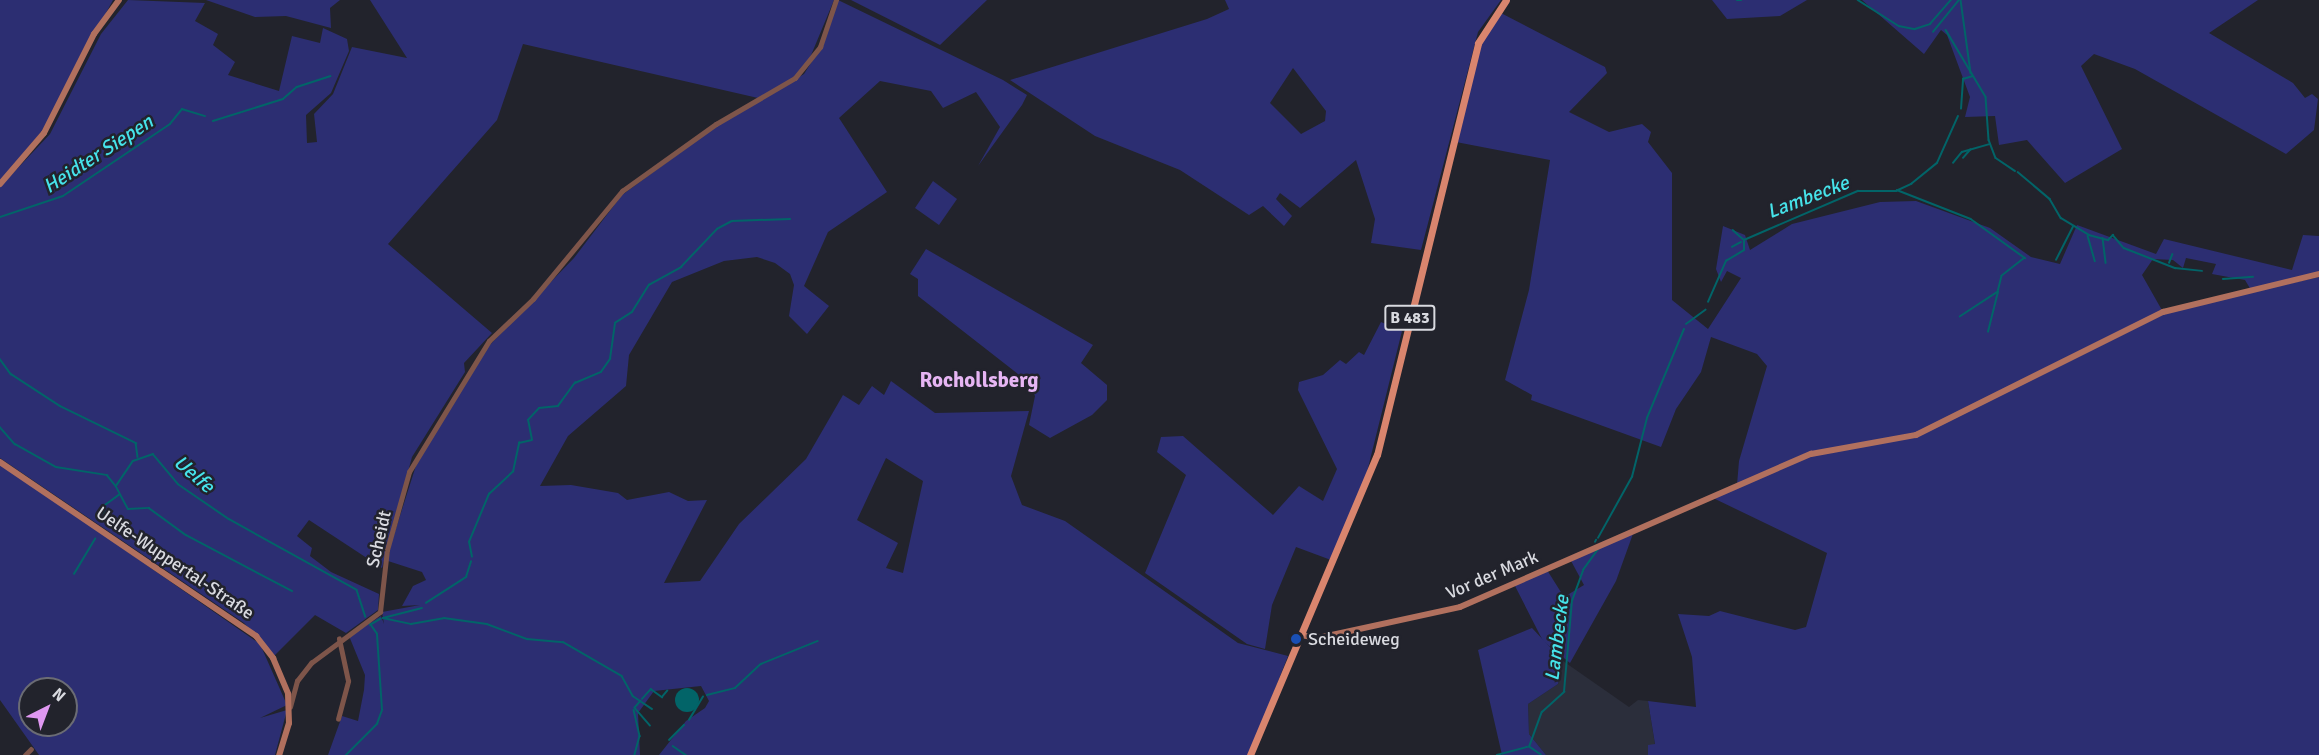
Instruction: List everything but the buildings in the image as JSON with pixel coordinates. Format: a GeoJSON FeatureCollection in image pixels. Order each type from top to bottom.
{"type":"FeatureCollection","features":[{"type":"Feature","properties":{"kind":"main road","name":"B 483"},"geometry":{"type":"LineString","coordinates":[[1250,755],[1377,455],[1478,43],[1506,0]]}},
{"type":"Feature","properties":{"kind":"street"},"geometry":{"type":"LineString","coordinates":[[0,184],[44,132],[88,44],[119,0]]}},
{"type":"Feature","properties":{"kind":"street","name":"Scheidt"},"geometry":{"type":"LineString","coordinates":[[339,639],[380,612],[387,550],[409,472],[489,341],[533,299],[622,191],[716,124],[795,78],[825,35],[836,0]]}},
{"type":"Feature","properties":{"kind":"street","name":"Vor der Mark"},"geometry":{"type":"LineString","coordinates":[[1301,635],[1313,638],[1455,609],[1811,454],[1916,435],[2163,312],[2319,274]]}},
{"type":"Feature","properties":{"kind":"street","name":"Uelfe-Wuppertal-Straße"},"geometry":{"type":"LineString","coordinates":[[0,462],[248,629],[273,658],[290,707]]}},
{"type":"Feature","properties":{"kind":"street"},"geometry":{"type":"LineString","coordinates":[[279,755],[290,707],[301,675],[339,639]]}},
{"type":"Feature","properties":{"kind":"street"},"geometry":{"type":"LineString","coordinates":[[338,719],[348,681],[339,639]]}},
{"type":"Feature","properties":{"kind":"street"},"geometry":{"type":"LineString","coordinates":[[25,755],[31,749]]}},
{"type":"Feature","properties":{"kind":"shaded area"},"geometry":{"type":"Polygon","coordinates":[[[0,0],[113,0],[42,131],[0,181],[0,0]]]}},
{"type":"Feature","properties":{"kind":"shaded area"},"geometry":{"type":"Polygon","coordinates":[[[128,0],[205,3],[195,21],[218,34],[213,45],[235,62],[228,75],[279,91],[292,36],[320,43],[323,28],[347,39],[349,51],[331,93],[306,115],[307,143],[317,142],[314,114],[333,94],[352,47],[407,58],[370,0],[834,0],[807,65],[787,84],[758,98],[523,44],[497,120],[388,244],[492,333],[464,363],[465,372],[412,457],[382,568],[309,520],[297,536],[312,548],[310,556],[331,572],[379,594],[378,610],[346,633],[315,615],[274,656],[244,623],[0,458],[0,187],[50,134],[101,34],[128,0]]]}},
{"type":"Feature","properties":{"kind":"shaded area"},"geometry":{"type":"Polygon","coordinates":[[[206,0],[340,0],[330,8],[331,28],[286,16],[255,17],[206,0]]]}},
{"type":"Feature","properties":{"kind":"shaded area"},"geometry":{"type":"Polygon","coordinates":[[[838,0],[1003,80],[1027,95],[978,166],[1000,127],[976,92],[943,108],[931,91],[880,81],[839,118],[887,192],[828,232],[804,286],[829,306],[807,334],[789,316],[794,285],[790,274],[775,263],[757,257],[724,261],[672,282],[629,355],[626,386],[568,436],[540,486],[571,485],[618,493],[627,500],[669,492],[688,501],[707,500],[664,583],[700,581],[739,524],[806,459],[843,395],[859,405],[872,386],[884,395],[891,381],[935,413],[1029,411],[1011,476],[1022,505],[1065,521],[1238,643],[1288,656],[1249,755],[659,755],[686,721],[705,708],[709,701],[701,686],[654,691],[638,713],[640,755],[328,755],[342,716],[358,721],[364,690],[365,675],[349,636],[381,616],[384,624],[382,612],[420,605],[402,606],[413,586],[426,580],[422,572],[388,561],[391,544],[420,453],[483,352],[574,258],[622,195],[714,128],[804,74],[821,47],[838,0]],[[886,458],[857,520],[898,543],[886,568],[903,573],[923,481],[886,458]]]}},
{"type":"Feature","properties":{"kind":"shaded area"},"geometry":{"type":"Polygon","coordinates":[[[851,0],[987,0],[940,45],[851,0]]]}},
{"type":"Feature","properties":{"kind":"shaded area"},"geometry":{"type":"Polygon","coordinates":[[[1225,0],[1501,0],[1478,32],[1421,250],[1371,243],[1375,219],[1356,160],[1300,208],[1280,193],[1276,199],[1292,216],[1284,226],[1263,206],[1249,215],[1180,170],[1095,136],[1010,80],[1207,19],[1229,9],[1225,0]],[[1293,68],[1270,103],[1301,134],[1325,121],[1326,111],[1293,68]]]}},
{"type":"Feature","properties":{"kind":"shaded area"},"geometry":{"type":"Polygon","coordinates":[[[1712,0],[1807,0],[1780,16],[1727,19],[1712,0]]]}},
{"type":"Feature","properties":{"kind":"shaded area"},"geometry":{"type":"Polygon","coordinates":[[[1862,0],[2258,0],[2209,33],[2293,83],[2305,98],[2312,94],[2318,99],[2314,130],[2286,154],[2135,69],[2094,54],[2081,66],[2122,149],[2065,183],[2027,140],[1999,145],[1995,116],[1965,117],[1970,97],[1947,35],[1941,30],[1924,54],[1862,0]]]}},
{"type":"Feature","properties":{"kind":"shaded area"},"geometry":{"type":"Polygon","coordinates":[[[1499,12],[1605,67],[1607,73],[1569,112],[1609,132],[1642,124],[1651,132],[1648,142],[1672,173],[1672,300],[1708,329],[1741,278],[1727,271],[1721,282],[1716,269],[1723,226],[1745,235],[1750,250],[1792,224],[1880,202],[1916,201],[1990,228],[2031,257],[2060,264],[2077,225],[2156,254],[2164,239],[2292,270],[2303,235],[2319,236],[2319,274],[2251,290],[2245,280],[2212,274],[2216,264],[2186,258],[2183,268],[2173,260],[2153,259],[2142,275],[2163,312],[2319,277],[2319,755],[1648,755],[1648,745],[1655,744],[1648,701],[1696,707],[1692,657],[1678,614],[1709,616],[1720,611],[1795,630],[1806,627],[1827,553],[1711,497],[1737,485],[1739,461],[1767,366],[1757,354],[1711,337],[1701,372],[1676,409],[1661,447],[1531,400],[1532,395],[1505,380],[1529,290],[1550,160],[1456,142],[1481,45],[1499,12]]]}},
{"type":"Feature","properties":{"kind":"shaded area"},"geometry":{"type":"Polygon","coordinates":[[[933,181],[957,199],[939,225],[915,208],[933,181]]]}},
{"type":"Feature","properties":{"kind":"shaded area"},"geometry":{"type":"Polygon","coordinates":[[[926,249],[1093,345],[1081,363],[1107,385],[1107,400],[1092,415],[1050,438],[1029,425],[1035,396],[1027,381],[918,296],[918,279],[910,274],[926,249]]]}},
{"type":"Feature","properties":{"kind":"shaded area"},"geometry":{"type":"Polygon","coordinates":[[[1381,322],[1402,331],[1366,476],[1331,560],[1296,547],[1272,605],[1265,649],[1247,644],[1145,573],[1186,475],[1157,452],[1161,437],[1183,436],[1273,515],[1299,486],[1323,501],[1337,469],[1298,390],[1299,382],[1323,375],[1340,360],[1346,364],[1359,352],[1364,355],[1381,322]]]}},
{"type":"Feature","properties":{"kind":"shaded area"},"geometry":{"type":"Polygon","coordinates":[[[0,463],[260,644],[287,705],[260,718],[287,710],[275,755],[39,755],[26,737],[78,737],[78,677],[18,677],[18,725],[0,700],[0,463]]]}},
{"type":"Feature","properties":{"kind":"shaded area"},"geometry":{"type":"Polygon","coordinates":[[[1634,531],[1616,581],[1570,663],[1543,641],[1514,584],[1547,570],[1564,597],[1584,585],[1570,559],[1634,531]]]}},
{"type":"Feature","properties":{"kind":"shaded area"},"geometry":{"type":"Polygon","coordinates":[[[1532,628],[1563,661],[1558,684],[1528,704],[1529,734],[1546,755],[1502,755],[1478,650],[1532,628]]]}},
{"type":"Feature","properties":{"kind":"shaded area"},"geometry":{"type":"Polygon","coordinates":[[[1563,661],[1629,707],[1638,700],[1648,701],[1655,745],[1648,745],[1648,755],[1546,755],[1529,734],[1528,704],[1558,684],[1563,661]]]}},
{"type":"Feature","properties":{"kind":"water"},"geometry":{"type":"Polygon","coordinates":[[[687,688],[695,692],[699,700],[695,708],[687,712],[679,708],[675,700],[679,692],[687,688]]]}},
{"type":"Feature","properties":{"kind":"waterway"},"geometry":{"type":"LineString","coordinates":[[1858,0],[1899,26],[1915,29],[1930,24],[1951,0]]}},
{"type":"Feature","properties":{"kind":"waterway"},"geometry":{"type":"LineString","coordinates":[[1933,32],[1959,0]]}},
{"type":"Feature","properties":{"kind":"waterway"},"geometry":{"type":"LineString","coordinates":[[1961,0],[1971,73]]}},
{"type":"Feature","properties":{"kind":"waterway"},"geometry":{"type":"LineString","coordinates":[[1946,30],[1986,97],[1989,140],[1996,158],[2015,171]]}},
{"type":"Feature","properties":{"kind":"waterway","name":"Heidter Siepen"},"geometry":{"type":"LineString","coordinates":[[213,121],[283,99],[297,87],[330,76]]}},
{"type":"Feature","properties":{"kind":"waterway","name":"Lambecke"},"geometry":{"type":"LineString","coordinates":[[1961,109],[1963,79],[1973,76]]}},
{"type":"Feature","properties":{"kind":"waterway","name":"Heidter Siepen"},"geometry":{"type":"LineString","coordinates":[[0,217],[63,196],[170,124],[182,109],[205,116]]}},
{"type":"Feature","properties":{"kind":"waterway","name":"Lambecke"},"geometry":{"type":"LineString","coordinates":[[1708,302],[1726,261],[1744,250],[1744,240],[1858,191],[1896,191],[1911,184],[1937,163],[1958,116]]}},
{"type":"Feature","properties":{"kind":"waterway"},"geometry":{"type":"LineString","coordinates":[[1953,163],[1962,152],[1990,144]]}},
{"type":"Feature","properties":{"kind":"waterway"},"geometry":{"type":"LineString","coordinates":[[1963,158],[1970,150]]}},
{"type":"Feature","properties":{"kind":"waterway"},"geometry":{"type":"LineString","coordinates":[[2018,172],[2050,199],[2061,218],[2089,235],[2108,240],[2113,235],[2124,248],[2175,268],[2202,271]]}},
{"type":"Feature","properties":{"kind":"waterway"},"geometry":{"type":"LineString","coordinates":[[1897,190],[1971,219],[2025,258],[2002,276],[1998,292],[1960,317]]}},
{"type":"Feature","properties":{"kind":"waterway"},"geometry":{"type":"LineString","coordinates":[[472,557],[469,542],[489,494],[513,472],[519,443],[532,440],[528,420],[539,408],[558,406],[575,383],[601,372],[610,359],[615,323],[632,312],[649,285],[681,267],[717,229],[732,221],[790,219]]}},
{"type":"Feature","properties":{"kind":"waterway"},"geometry":{"type":"LineString","coordinates":[[2056,260],[2073,227]]}},
{"type":"Feature","properties":{"kind":"waterway"},"geometry":{"type":"LineString","coordinates":[[1733,230],[1744,240]]}},
{"type":"Feature","properties":{"kind":"waterway"},"geometry":{"type":"LineString","coordinates":[[2088,236],[2095,261]]}},
{"type":"Feature","properties":{"kind":"waterway"},"geometry":{"type":"LineString","coordinates":[[2103,238],[2106,263]]}},
{"type":"Feature","properties":{"kind":"waterway"},"geometry":{"type":"LineString","coordinates":[[1732,247],[1741,242]]}},
{"type":"Feature","properties":{"kind":"waterway"},"geometry":{"type":"LineString","coordinates":[[2169,263],[2172,255]]}},
{"type":"Feature","properties":{"kind":"waterway"},"geometry":{"type":"LineString","coordinates":[[2223,279],[2253,277]]}},
{"type":"Feature","properties":{"kind":"waterway"},"geometry":{"type":"LineString","coordinates":[[1988,332],[1998,292]]}},
{"type":"Feature","properties":{"kind":"waterway","name":"Lambecke"},"geometry":{"type":"LineString","coordinates":[[1686,324],[1705,310]]}},
{"type":"Feature","properties":{"kind":"waterway","name":"Lambecke"},"geometry":{"type":"LineString","coordinates":[[1598,538],[1632,477],[1647,418],[1684,329]]}},
{"type":"Feature","properties":{"kind":"waterway"},"geometry":{"type":"LineString","coordinates":[[0,359],[11,374],[60,406],[136,443],[138,457]]}},
{"type":"Feature","properties":{"kind":"waterway","name":"Uelfe"},"geometry":{"type":"LineString","coordinates":[[0,427],[15,444],[56,467],[107,475],[116,486],[133,461],[153,454],[178,484],[229,519],[357,590],[366,617]]}},
{"type":"Feature","properties":{"kind":"waterway"},"geometry":{"type":"LineString","coordinates":[[116,486],[128,509],[149,508],[186,535],[292,591]]}},
{"type":"Feature","properties":{"kind":"waterway"},"geometry":{"type":"LineString","coordinates":[[103,520],[105,505],[119,495]]}},
{"type":"Feature","properties":{"kind":"waterway"},"geometry":{"type":"LineString","coordinates":[[74,574],[95,539]]}},
{"type":"Feature","properties":{"kind":"waterway","name":"Lambecke"},"geometry":{"type":"LineString","coordinates":[[1541,755],[1529,747],[1542,712],[1564,692],[1572,601],[1583,570],[1598,549]]}},
{"type":"Feature","properties":{"kind":"waterway"},"geometry":{"type":"LineString","coordinates":[[426,603],[466,577],[471,562]]}},
{"type":"Feature","properties":{"kind":"waterway"},"geometry":{"type":"LineString","coordinates":[[383,618],[422,608]]}},
{"type":"Feature","properties":{"kind":"waterway"},"geometry":{"type":"LineString","coordinates":[[383,618],[411,624],[444,618],[487,624],[527,639],[563,642],[622,676],[633,696],[652,709]]}},
{"type":"Feature","properties":{"kind":"waterway"},"geometry":{"type":"LineString","coordinates":[[370,625],[380,619]]}},
{"type":"Feature","properties":{"kind":"waterway","name":"Uelfe"},"geometry":{"type":"LineString","coordinates":[[346,755],[377,724],[382,710],[377,634],[370,624]]}},
{"type":"Feature","properties":{"kind":"waterway"},"geometry":{"type":"LineString","coordinates":[[707,695],[735,688],[761,664],[818,641]]}},
{"type":"Feature","properties":{"kind":"waterway"},"geometry":{"type":"LineString","coordinates":[[642,699],[651,689],[662,697],[667,691]]}},
{"type":"Feature","properties":{"kind":"waterway"},"geometry":{"type":"LineString","coordinates":[[689,720],[703,697]]}},
{"type":"Feature","properties":{"kind":"waterway"},"geometry":{"type":"LineString","coordinates":[[641,701],[635,708],[650,725]]}},
{"type":"Feature","properties":{"kind":"waterway"},"geometry":{"type":"LineString","coordinates":[[634,710],[640,736],[635,755]]}},
{"type":"Feature","properties":{"kind":"waterway"},"geometry":{"type":"LineString","coordinates":[[669,740],[684,725]]}},
{"type":"Feature","properties":{"kind":"waterway"},"geometry":{"type":"LineString","coordinates":[[673,746],[686,755]]}},
{"type":"Feature","properties":{"kind":"waterway"},"geometry":{"type":"LineString","coordinates":[[1497,755],[1527,747]]}},
{"type":"Feature","properties":{"kind":"place","name":"Scheideweg"},"geometry":{"type":"Point","coordinates":[1296,639]}},
{"type":"Feature","properties":{"kind":"district","name":"Rochollsberg"},"geometry":{"type":"Point","coordinates":[979,380]}}]}
